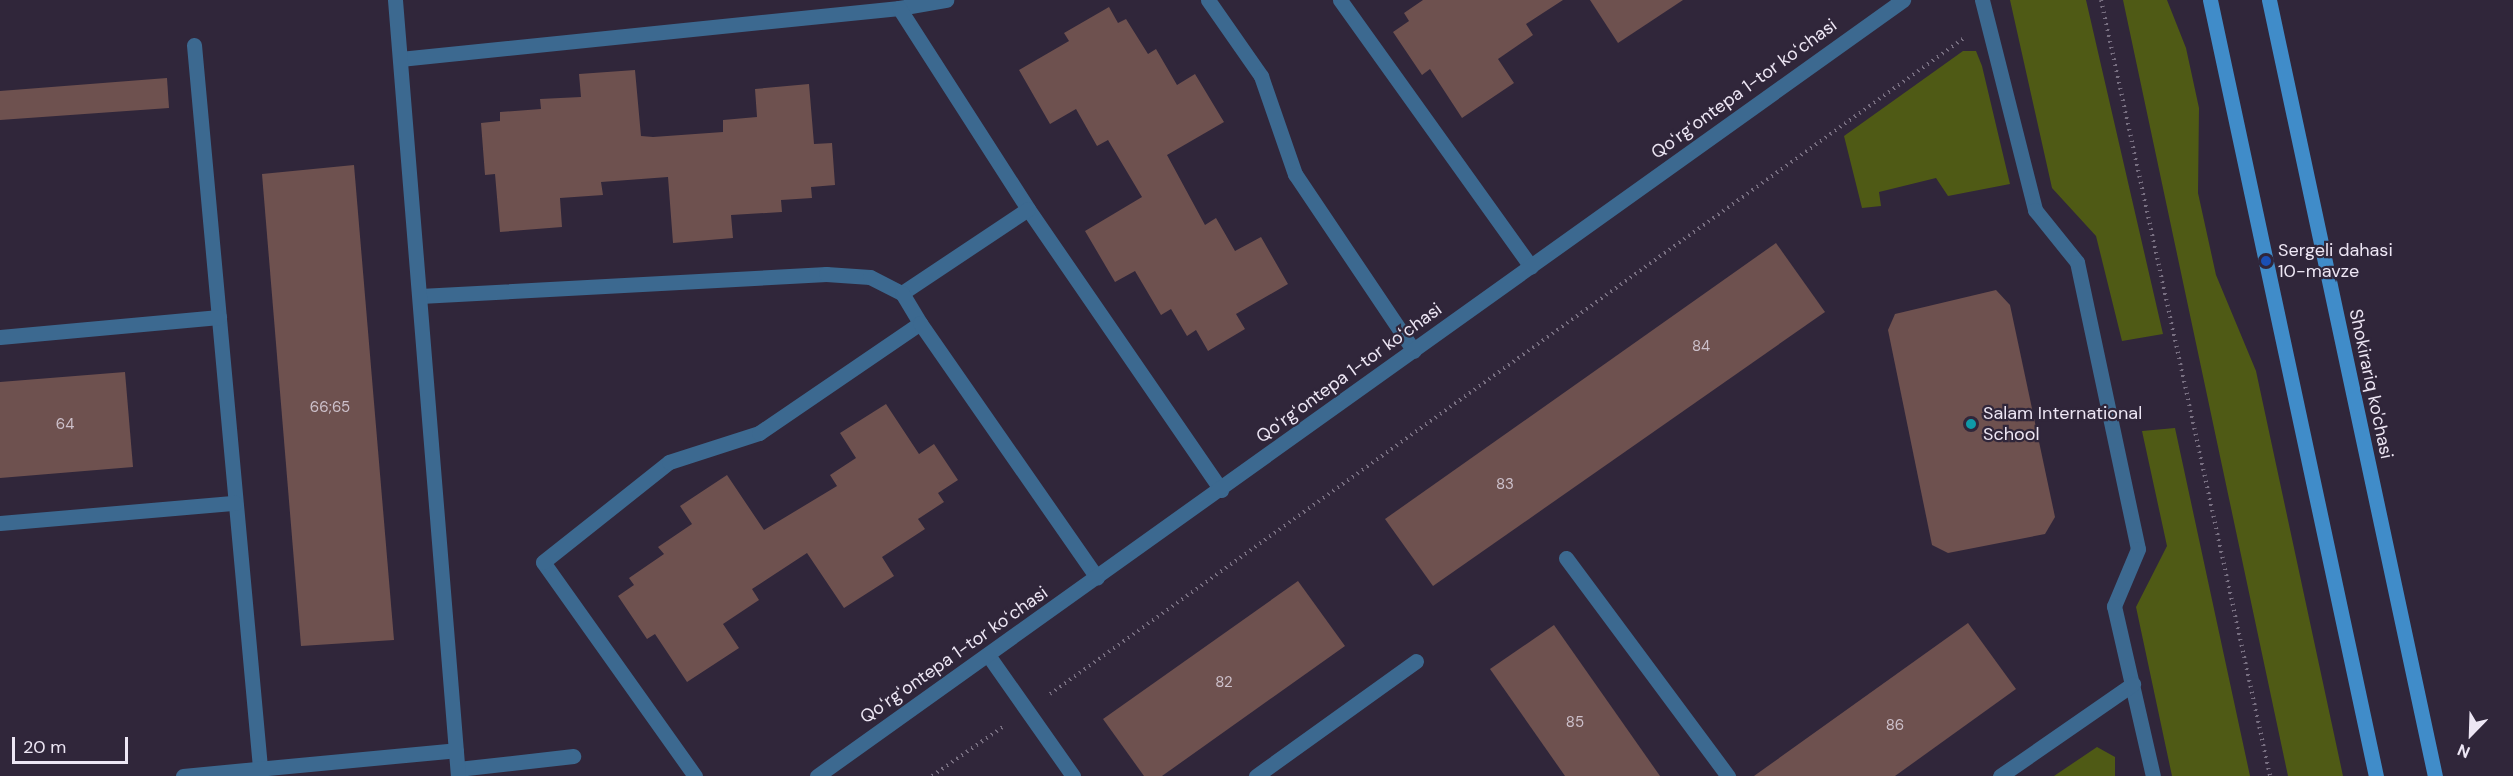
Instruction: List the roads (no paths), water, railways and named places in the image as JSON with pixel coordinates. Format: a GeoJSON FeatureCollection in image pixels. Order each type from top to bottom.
{"type":"FeatureCollection","features":[{"type":"Feature","properties":{"kind":"main road"},"geometry":{"type":"LineString","coordinates":[[2210,0],[2376,776]]}},
{"type":"Feature","properties":{"kind":"main road","name":"Shokirariq ko'chasi"},"geometry":{"type":"LineString","coordinates":[[2269,0],[2435,776]]}},
{"type":"Feature","properties":{"kind":"street"},"geometry":{"type":"LineString","coordinates":[[396,0],[458,773],[573,756]]}},
{"type":"Feature","properties":{"kind":"street"},"geometry":{"type":"LineString","coordinates":[[400,59],[899,8],[946,0]]}},
{"type":"Feature","properties":{"kind":"street"},"geometry":{"type":"LineString","coordinates":[[1208,0],[1261,76],[1295,174],[1414,351]]}},
{"type":"Feature","properties":{"kind":"street"},"geometry":{"type":"LineString","coordinates":[[1340,0],[1531,267]]}},
{"type":"Feature","properties":{"kind":"street","name":"Qoʻrgʻontepa 1-tor koʻchasi"},"geometry":{"type":"LineString","coordinates":[[817,776],[1221,490],[1903,0]]}},
{"type":"Feature","properties":{"kind":"street"},"geometry":{"type":"LineString","coordinates":[[1982,0],[2035,210],[2077,262],[2138,549],[2114,606],[2153,776]]}},
{"type":"Feature","properties":{"kind":"street"},"geometry":{"type":"LineString","coordinates":[[899,8],[1028,209],[1221,490]]}},
{"type":"Feature","properties":{"kind":"street"},"geometry":{"type":"LineString","coordinates":[[194,45],[260,768]]}},
{"type":"Feature","properties":{"kind":"street"},"geometry":{"type":"LineString","coordinates":[[902,293],[1028,209]]}},
{"type":"Feature","properties":{"kind":"street"},"geometry":{"type":"LineString","coordinates":[[420,296],[826,274],[870,277],[902,293],[920,323],[1097,578]]}},
{"type":"Feature","properties":{"kind":"street"},"geometry":{"type":"LineString","coordinates":[[0,337],[219,317]]}},
{"type":"Feature","properties":{"kind":"street"},"geometry":{"type":"LineString","coordinates":[[695,776],[543,562],[669,462],[759,433],[920,323]]}},
{"type":"Feature","properties":{"kind":"street"},"geometry":{"type":"LineString","coordinates":[[0,523],[235,503]]}},
{"type":"Feature","properties":{"kind":"street"},"geometry":{"type":"LineString","coordinates":[[1566,558],[1728,776]]}},
{"type":"Feature","properties":{"kind":"street"},"geometry":{"type":"LineString","coordinates":[[988,655],[1073,776]]}},
{"type":"Feature","properties":{"kind":"street"},"geometry":{"type":"LineString","coordinates":[[1256,776],[1416,661]]}},
{"type":"Feature","properties":{"kind":"street"},"geometry":{"type":"LineString","coordinates":[[2000,776],[2133,684]]}},
{"type":"Feature","properties":{"kind":"street"},"geometry":{"type":"LineString","coordinates":[[183,776],[456,750]]}},
{"type":"Feature","properties":{"kind":"place","name":"Sergeli dahasi 10-mavze"},"geometry":{"type":"Point","coordinates":[2266,261]}},
{"type":"Feature","properties":{"kind":"place","name":"Salam International School"},"geometry":{"type":"Point","coordinates":[1971,424]}}]}
